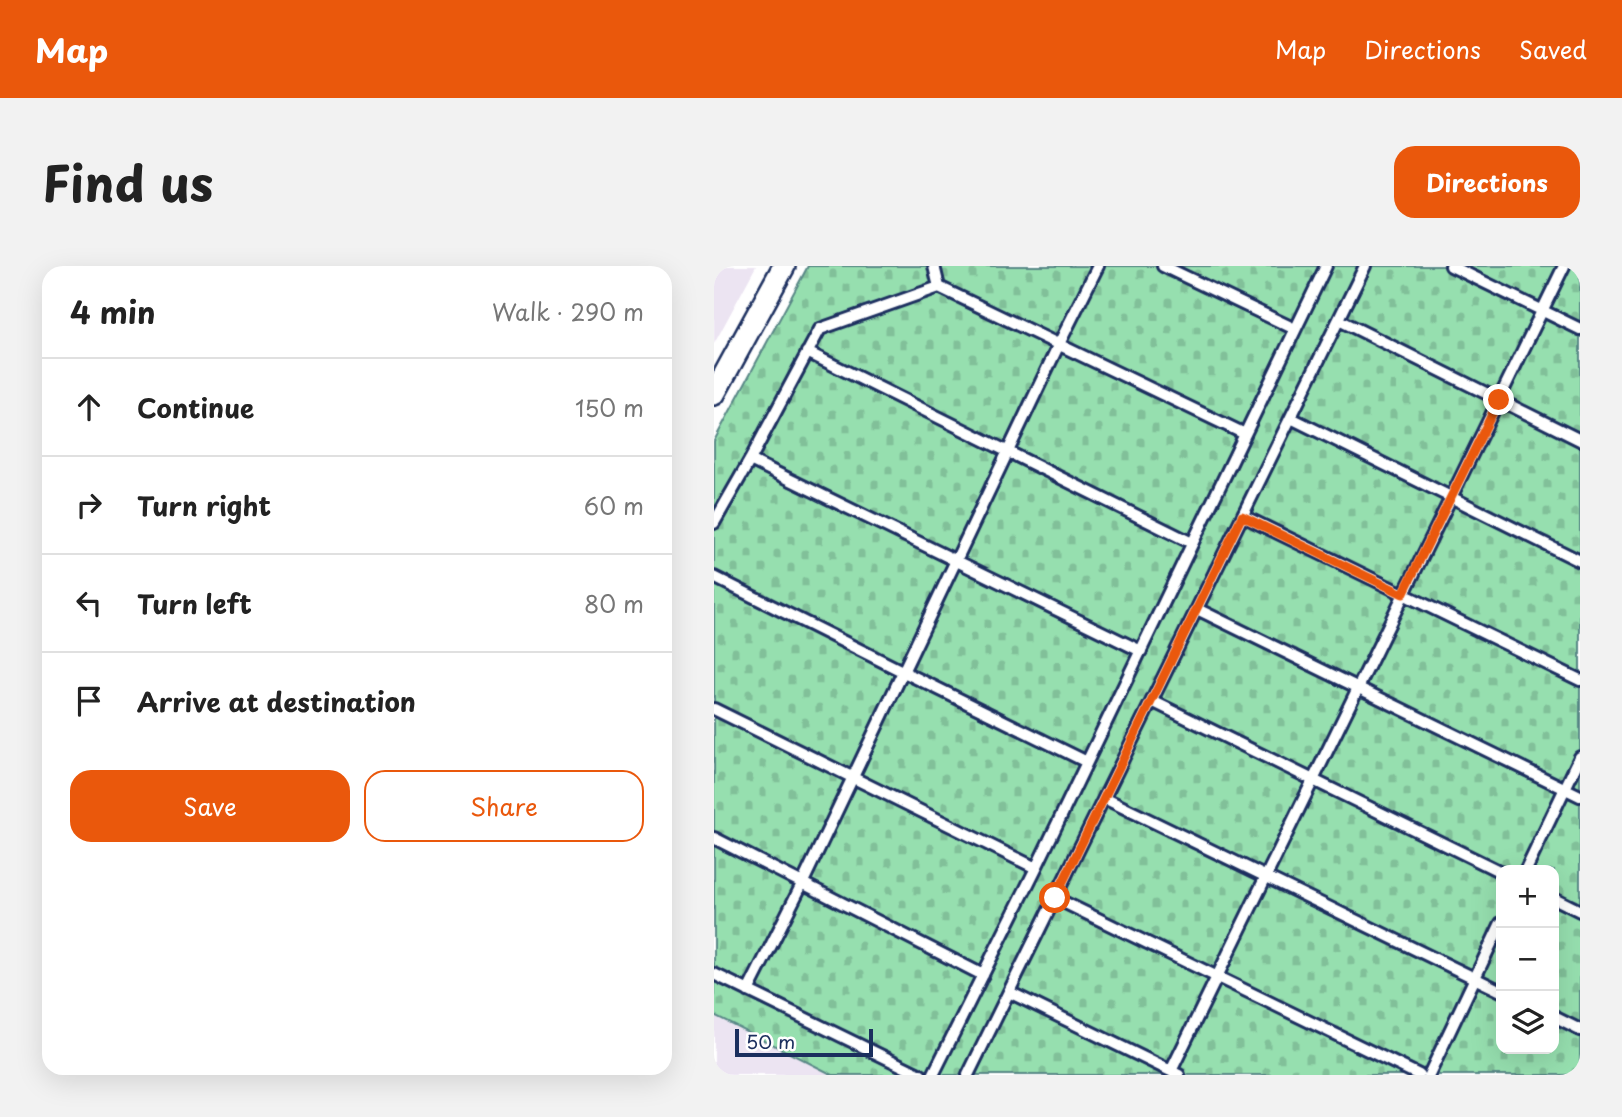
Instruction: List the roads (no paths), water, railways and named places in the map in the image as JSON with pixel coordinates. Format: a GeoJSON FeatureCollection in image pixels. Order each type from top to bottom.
{"type":"FeatureCollection","features":[{"type":"Feature","properties":{"kind":"street"},"geometry":{"type":"LineString","coordinates":[[714,394],[784,266]]}},
{"type":"Feature","properties":{"kind":"lane"},"geometry":{"type":"LineString","coordinates":[[934,266],[939,287]]}},
{"type":"Feature","properties":{"kind":"lane"},"geometry":{"type":"LineString","coordinates":[[748,991],[854,778],[1098,266]]}},
{"type":"Feature","properties":{"kind":"lane"},"geometry":{"type":"LineString","coordinates":[[1163,266],[1295,329]]}},
{"type":"Feature","properties":{"kind":"lane"},"geometry":{"type":"LineString","coordinates":[[933,1075],[1036,868],[1326,266]]}},
{"type":"Feature","properties":{"kind":"lane"},"geometry":{"type":"LineString","coordinates":[[968,1075],[1365,266]]}},
{"type":"Feature","properties":{"kind":"lane"},"geometry":{"type":"LineString","coordinates":[[1451,266],[1580,329]]}},
{"type":"Feature","properties":{"kind":"lane"},"geometry":{"type":"LineString","coordinates":[[1009,992],[1175,1073],[1265,876],[1564,266]]}},
{"type":"Feature","properties":{"kind":"lane"},"geometry":{"type":"LineString","coordinates":[[714,523],[820,329],[939,287],[1245,434]]}},
{"type":"Feature","properties":{"kind":"lane"},"geometry":{"type":"LineString","coordinates":[[1339,320],[1580,440]]}},
{"type":"Feature","properties":{"kind":"lane"},"geometry":{"type":"LineString","coordinates":[[807,352],[1192,543]]}},
{"type":"Feature","properties":{"kind":"lane"},"geometry":{"type":"LineString","coordinates":[[1291,418],[1580,561]]}},
{"type":"Feature","properties":{"kind":"lane"},"geometry":{"type":"LineString","coordinates":[[750,460],[1141,651]]}},
{"type":"Feature","properties":{"kind":"lane"},"geometry":{"type":"LineString","coordinates":[[1242,516],[1580,680]]}},
{"type":"Feature","properties":{"kind":"lane"},"geometry":{"type":"LineString","coordinates":[[714,577],[1087,762]]}},
{"type":"Feature","properties":{"kind":"lane"},"geometry":{"type":"LineString","coordinates":[[1197,609],[1580,796]]}},
{"type":"Feature","properties":{"kind":"lane"},"geometry":{"type":"LineString","coordinates":[[1152,701],[1496,870]]}},
{"type":"Feature","properties":{"kind":"lane"},"geometry":{"type":"LineString","coordinates":[[714,709],[1036,868]]}},
{"type":"Feature","properties":{"kind":"lane"},"geometry":{"type":"LineString","coordinates":[[1528,865],[1580,757]]}},
{"type":"Feature","properties":{"kind":"lane"},"geometry":{"type":"LineString","coordinates":[[1104,798],[1496,989]]}},
{"type":"Feature","properties":{"kind":"lane"},"geometry":{"type":"LineString","coordinates":[[714,838],[983,975]]}},
{"type":"Feature","properties":{"kind":"lane"},"geometry":{"type":"LineString","coordinates":[[1055,898],[1419,1075]]}},
{"type":"Feature","properties":{"kind":"lane"},"geometry":{"type":"LineString","coordinates":[[1559,900],[1580,911]]}},
{"type":"Feature","properties":{"kind":"lane"},"geometry":{"type":"LineString","coordinates":[[1429,1075],[1499,928]]}},
{"type":"Feature","properties":{"kind":"lane"},"geometry":{"type":"LineString","coordinates":[[714,974],[921,1075]]}},
{"type":"Feature","properties":{"kind":"lane"},"geometry":{"type":"LineString","coordinates":[[1559,1020],[1580,1030]]}}]}
